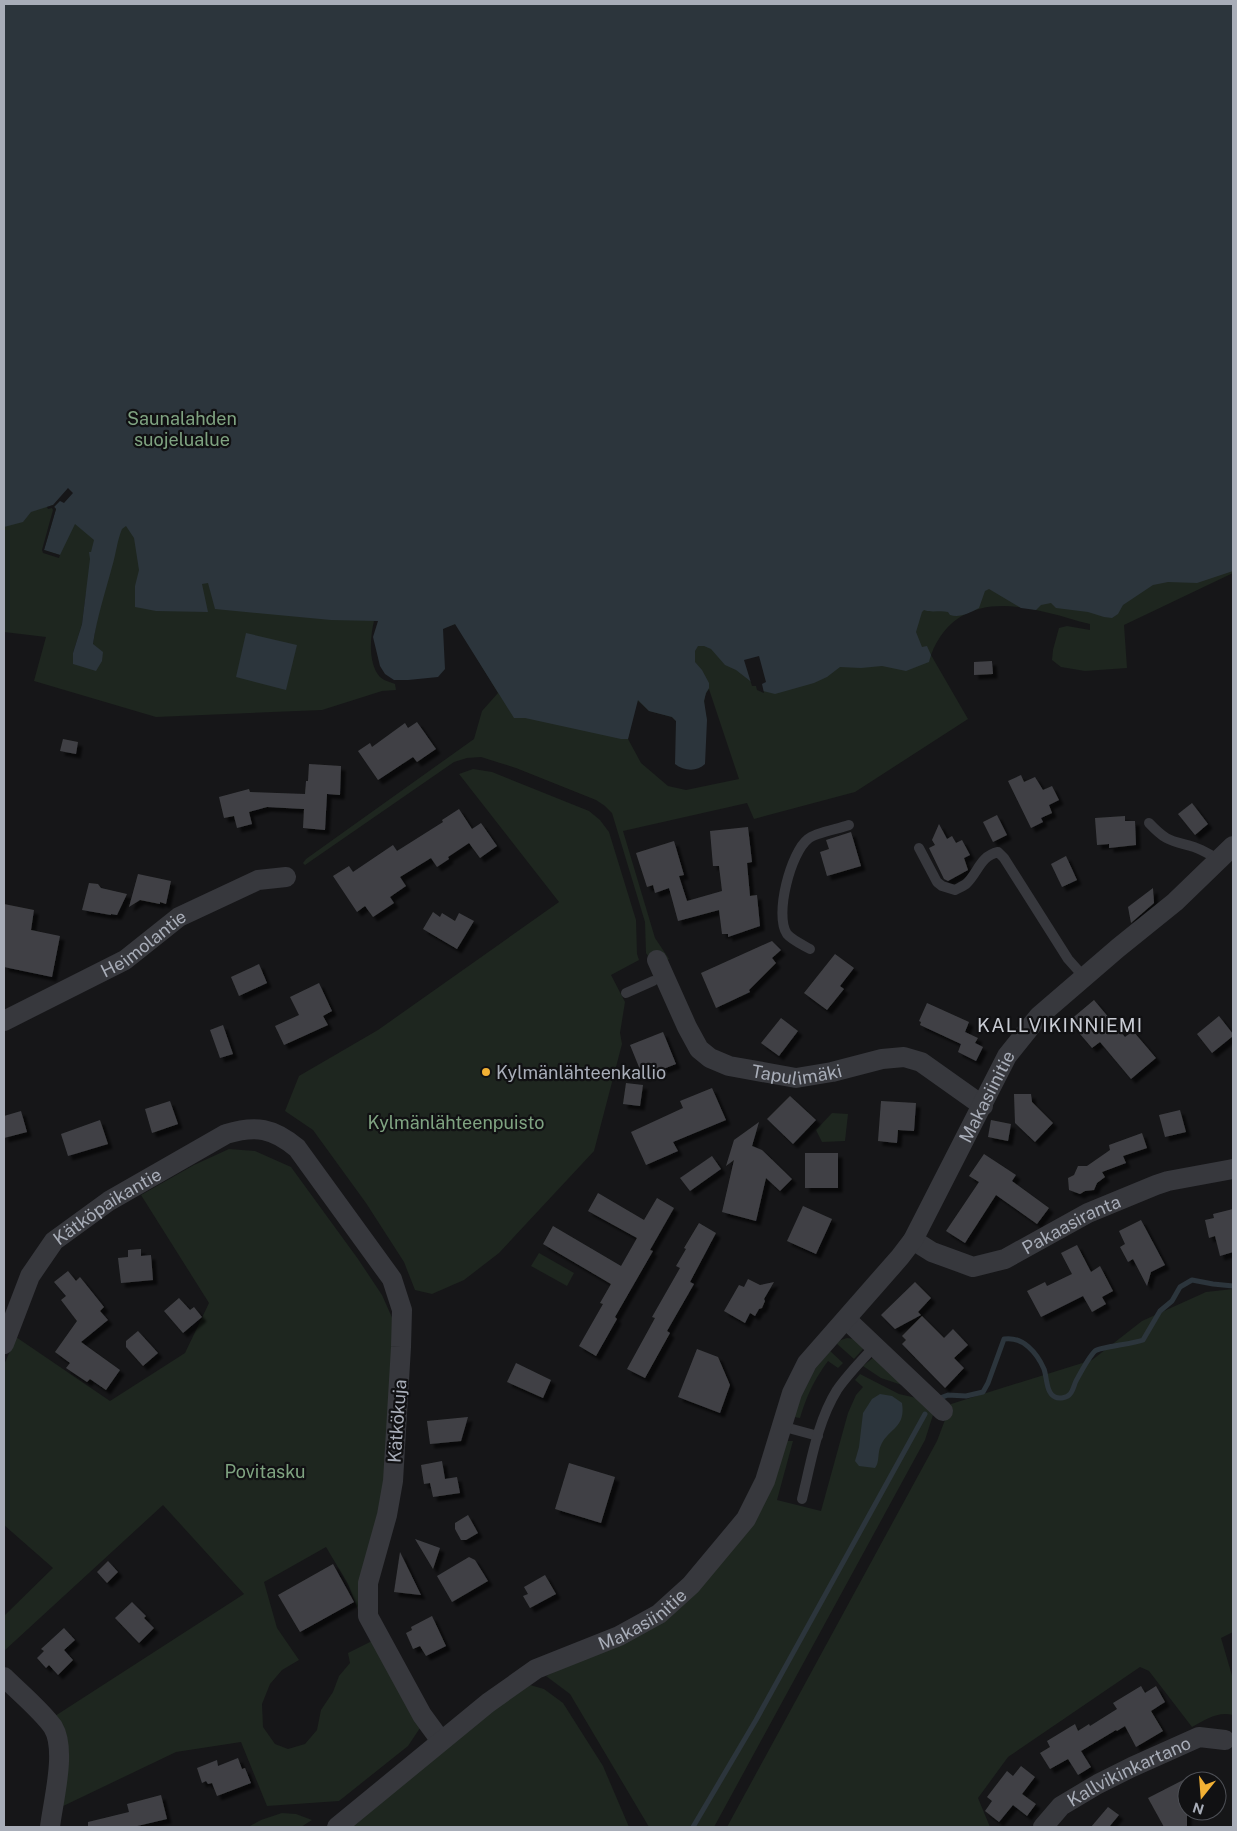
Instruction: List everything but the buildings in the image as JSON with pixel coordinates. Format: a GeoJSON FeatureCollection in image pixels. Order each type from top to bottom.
{"type":"FeatureCollection","features":[{"type":"Feature","properties":{"kind":"street","name":"Makasiinitie"},"geometry":{"type":"LineString","coordinates":[[337,1827],[488,1703],[536,1669],[618,1636],[659,1614],[691,1585],[746,1519],[765,1481],[792,1392],[808,1364],[900,1258],[913,1240],[1007,1056],[1039,1016],[1118,948],[1229,859]]}},
{"type":"Feature","properties":{"kind":"street","name":"Heimolantie"},"geometry":{"type":"LineString","coordinates":[[4,1021],[124,960],[179,917],[258,880],[286,877]]}},
{"type":"Feature","properties":{"kind":"street","name":"Tapulimäki"},"geometry":{"type":"LineString","coordinates":[[657,960],[687,1027],[699,1049],[710,1058],[729,1066],[796,1078],[904,1056],[921,1062],[983,1106]]}},
{"type":"Feature","properties":{"kind":"street","name":"Kätköpaikantie"},"geometry":{"type":"LineString","coordinates":[[4,1344],[30,1276],[54,1241],[109,1201],[226,1134],[244,1128],[265,1130]]}},
{"type":"Feature","properties":{"kind":"street","name":"Kätkökuja"},"geometry":{"type":"LineString","coordinates":[[265,1130],[282,1136],[297,1148],[392,1279],[402,1310],[393,1481],[387,1515],[368,1583],[368,1616],[422,1715],[441,1741]]}},
{"type":"Feature","properties":{"kind":"street","name":"Pakaasiranta"},"geometry":{"type":"LineString","coordinates":[[913,1240],[932,1252],[973,1267],[1005,1259],[1088,1214],[1162,1183],[1233,1170]]}},
{"type":"Feature","properties":{"kind":"street"},"geometry":{"type":"LineString","coordinates":[[847,1320],[943,1411]]}},
{"type":"Feature","properties":{"kind":"street"},"geometry":{"type":"LineString","coordinates":[[4,1677],[53,1728],[58,1741],[58,1762],[50,1827]]}},
{"type":"Feature","properties":{"kind":"street","name":"Kallvikinkartano"},"geometry":{"type":"LineString","coordinates":[[1043,1827],[1061,1806],[1132,1767],[1200,1737],[1225,1740]]}},
{"type":"Feature","properties":{"kind":"lane"},"geometry":{"type":"LineString","coordinates":[[1149,823],[1161,836],[1171,842],[1195,847],[1229,859]]}},
{"type":"Feature","properties":{"kind":"lane"},"geometry":{"type":"LineString","coordinates":[[810,949],[788,935],[783,924],[783,907],[788,879],[798,850],[809,838],[849,825]]}},
{"type":"Feature","properties":{"kind":"lane"},"geometry":{"type":"LineString","coordinates":[[919,848],[938,882],[942,886],[955,890],[965,885],[986,858],[998,852],[1004,858],[1068,959],[1084,977]]}},
{"type":"Feature","properties":{"kind":"lane"},"geometry":{"type":"LineString","coordinates":[[626,993],[653,981]]}},
{"type":"Feature","properties":{"kind":"lane"},"geometry":{"type":"LineString","coordinates":[[802,1499],[826,1412],[837,1390],[875,1346]]}},
{"type":"Feature","properties":{"kind":"lane"},"geometry":{"type":"LineString","coordinates":[[781,1426],[818,1436]]}},
{"type":"Feature","properties":{"kind":"green space","name":"Saunalahden suojelualue"},"geometry":{"type":"Polygon","coordinates":[[[4,176],[1233,471],[1233,573],[1124,625],[1127,668],[1085,671],[1061,667],[1052,660],[1059,628],[1067,626],[1090,630],[1090,624],[1054,614],[1013,606],[996,606],[980,609],[965,615],[951,624],[940,637],[931,655],[968,719],[855,792],[754,819],[747,803],[623,831],[655,938],[669,959],[665,961],[660,951],[648,956],[646,953],[645,922],[612,813],[596,800],[516,768],[481,757],[467,758],[454,762],[305,865],[303,863],[474,739],[482,711],[498,693],[456,624],[443,628],[374,621],[371,642],[373,665],[380,677],[395,684],[396,690],[382,691],[322,710],[156,717],[34,681],[46,637],[4,632],[4,176]],[[86,593],[82,624],[73,653],[93,644],[97,618],[86,593]],[[709,689],[704,700],[707,720],[676,721],[672,717],[649,711],[637,700],[628,739],[641,763],[668,786],[686,790],[739,779],[709,689]]]}},
{"type":"Feature","properties":{"kind":"green space","name":"Kylmänlähteenpuisto"},"geometry":{"type":"Polygon","coordinates":[[[473,769],[492,772],[589,811],[600,820],[609,832],[636,920],[637,954],[639,960],[611,975],[625,1002],[620,1033],[622,1044],[594,1151],[499,1253],[464,1280],[432,1294],[415,1290],[404,1262],[366,1203],[313,1130],[285,1111],[299,1076],[378,1030],[559,902],[459,774],[473,769]]]}},
{"type":"Feature","properties":{"kind":"green space"},"geometry":{"type":"Polygon","coordinates":[[[832,1113],[848,1114],[845,1141],[822,1142],[816,1130],[832,1113]]]}},
{"type":"Feature","properties":{"kind":"green space","name":"Povitasku"},"geometry":{"type":"Polygon","coordinates":[[[229,1149],[255,1151],[291,1167],[382,1295],[394,1322],[388,1474],[362,1620],[348,1584],[326,1547],[264,1582],[277,1628],[299,1660],[282,1670],[270,1684],[262,1704],[263,1727],[275,1744],[288,1749],[305,1744],[317,1730],[321,1710],[333,1692],[339,1676],[350,1663],[348,1653],[372,1641],[420,1728],[408,1746],[339,1801],[267,1806],[241,1742],[176,1752],[59,1808],[55,1716],[244,1594],[163,1505],[4,1651],[4,1616],[53,1568],[4,1525],[4,1365],[16,1337],[110,1401],[185,1353],[209,1303],[141,1195],[194,1165],[229,1149]]]}},
{"type":"Feature","properties":{"kind":"green space"},"geometry":{"type":"Polygon","coordinates":[[[539,1253],[574,1273],[567,1286],[531,1266],[539,1253]]]}},
{"type":"Feature","properties":{"kind":"green space"},"geometry":{"type":"Polygon","coordinates":[[[1233,1289],[1233,1632],[1221,1638],[1233,1679],[1233,1715],[1217,1715],[1192,1727],[1149,1671],[1140,1667],[1008,1757],[978,1798],[990,1827],[727,1827],[937,1441],[951,1404],[1092,1360],[1142,1321],[1206,1292],[1233,1289]]]}},
{"type":"Feature","properties":{"kind":"green space"},"geometry":{"type":"Polygon","coordinates":[[[847,1338],[855,1339],[864,1348],[854,1359],[836,1343],[847,1338]]]}},
{"type":"Feature","properties":{"kind":"green space"},"geometry":{"type":"Polygon","coordinates":[[[830,1351],[843,1363],[838,1368],[828,1361],[811,1388],[800,1418],[794,1417],[797,1399],[801,1390],[830,1351]]]}},
{"type":"Feature","properties":{"kind":"green space"},"geometry":{"type":"Polygon","coordinates":[[[874,1357],[902,1385],[881,1378],[863,1366],[874,1357]]]}},
{"type":"Feature","properties":{"kind":"green space"},"geometry":{"type":"Polygon","coordinates":[[[860,1374],[899,1394],[921,1399],[933,1415],[925,1440],[714,1827],[649,1827],[570,1694],[546,1676],[673,1614],[785,1441],[793,1441],[777,1500],[821,1511],[848,1413],[856,1395],[863,1387],[855,1380],[860,1374]]]}},
{"type":"Feature","properties":{"kind":"green space"},"geometry":{"type":"Polygon","coordinates":[[[530,1685],[544,1689],[563,1703],[603,1766],[629,1827],[347,1827],[479,1720],[530,1685]]]}},
{"type":"Feature","properties":{"kind":"green space"},"geometry":{"type":"Polygon","coordinates":[[[282,1813],[296,1814],[312,1820],[301,1827],[248,1827],[261,1820],[282,1813]]]}},
{"type":"Feature","properties":{"kind":"shaded area"},"geometry":{"type":"Polygon","coordinates":[[[4,4],[1233,4],[1233,571],[1197,583],[1168,582],[1153,585],[1123,605],[1118,614],[1112,618],[1088,612],[1056,608],[1051,603],[1041,605],[1036,610],[1021,608],[989,589],[985,591],[979,608],[964,614],[954,616],[942,611],[924,610],[922,612],[916,632],[922,647],[927,646],[931,655],[929,662],[906,671],[882,666],[840,667],[827,677],[814,683],[775,694],[763,691],[736,670],[725,665],[711,649],[698,646],[695,651],[695,662],[709,683],[709,688],[704,701],[707,720],[705,764],[694,769],[686,769],[675,764],[676,721],[672,717],[649,711],[638,700],[628,739],[525,718],[514,718],[455,624],[443,629],[445,669],[438,677],[394,680],[385,674],[380,666],[373,637],[378,621],[331,620],[215,609],[208,583],[202,584],[208,612],[156,611],[135,607],[135,586],[139,570],[134,538],[126,526],[122,529],[119,538],[93,644],[103,652],[102,661],[96,671],[73,664],[73,653],[82,624],[90,559],[89,552],[91,552],[94,540],[75,524],[60,555],[44,550],[56,509],[53,505],[31,512],[23,522],[4,527],[4,4]]]}},
{"type":"Feature","properties":{"kind":"shaded area"},"geometry":{"type":"Polygon","coordinates":[[[246,633],[297,645],[286,690],[236,677],[246,633]]]}},
{"type":"Feature","properties":{"kind":"shaded area"},"geometry":{"type":"Polygon","coordinates":[[[880,1394],[892,1396],[902,1403],[902,1418],[884,1439],[875,1468],[859,1466],[855,1461],[859,1447],[863,1413],[872,1399],[880,1394]]]}},
{"type":"Feature","properties":{"kind":"pier"},"geometry":{"type":"Polygon","coordinates":[[[68,488],[73,493],[64,503],[60,501],[54,507],[56,509],[44,550],[60,555],[59,558],[43,553],[42,550],[53,510],[47,507],[53,505],[68,488]]]}},
{"type":"Feature","properties":{"kind":"pier"},"geometry":{"type":"Polygon","coordinates":[[[759,656],[766,682],[762,684],[764,693],[757,690],[756,686],[752,686],[744,660],[759,656]]]}},
{"type":"Feature","properties":{"kind":"waterway"},"geometry":{"type":"LineString","coordinates":[[940,1398],[948,1395],[966,1396],[983,1392],[1004,1339],[1017,1340],[1028,1347],[1044,1369],[1048,1388],[1052,1395],[1057,1398],[1065,1397],[1071,1393],[1082,1369],[1095,1351],[1143,1340],[1160,1311],[1172,1301],[1180,1287],[1192,1280],[1233,1286]]}},
{"type":"Feature","properties":{"kind":"waterway"},"geometry":{"type":"LineString","coordinates":[[693,1827],[756,1720],[925,1414]]}},
{"type":"Feature","properties":{"kind":"place","name":"Kylmänlähteenkallio"},"geometry":{"type":"Point","coordinates":[486,1072]}},
{"type":"Feature","properties":{"kind":"district","name":"KALLVIKINNIEMI"},"geometry":{"type":"Point","coordinates":[1060,1025]}}]}
